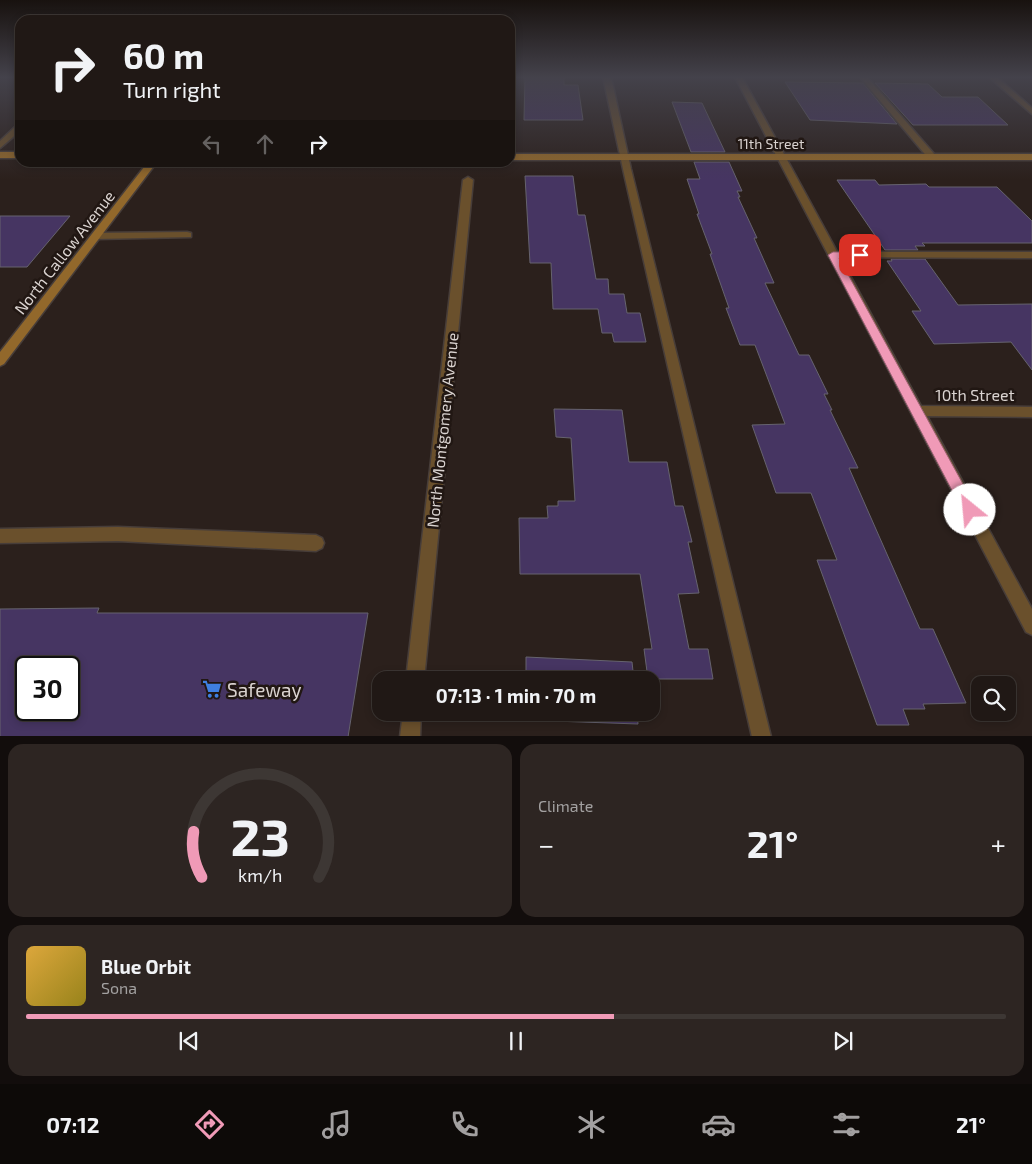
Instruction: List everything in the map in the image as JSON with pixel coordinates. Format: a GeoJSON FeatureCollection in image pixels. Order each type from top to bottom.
{"type":"FeatureCollection","features":[{"type":"Feature","properties":{"kind":"main road"},"geometry":{"type":"LineString","coordinates":[[0,155],[15,155]]}},
{"type":"Feature","properties":{"kind":"main road","name":"11th Street"},"geometry":{"type":"LineString","coordinates":[[515,157],[1032,157]]}},
{"type":"Feature","properties":{"kind":"main road","name":"North Callow Avenue"},"geometry":{"type":"LineString","coordinates":[[0,361],[149,167]]}},
{"type":"Feature","properties":{"kind":"street"},"geometry":{"type":"LineString","coordinates":[[614,111],[762,736]]}},
{"type":"Feature","properties":{"kind":"street"},"geometry":{"type":"LineString","coordinates":[[756,111],[1032,626]]}},
{"type":"Feature","properties":{"kind":"street"},"geometry":{"type":"LineString","coordinates":[[893,111],[932,157]]}},
{"type":"Feature","properties":{"kind":"street"},"geometry":{"type":"LineString","coordinates":[[0,145],[15,132]]}},
{"type":"Feature","properties":{"kind":"street","name":"North Montgomery Avenue"},"geometry":{"type":"LineString","coordinates":[[417,671],[468,180]]}},
{"type":"Feature","properties":{"kind":"street"},"geometry":{"type":"LineString","coordinates":[[96,236],[187,235]]}},
{"type":"Feature","properties":{"kind":"street"},"geometry":{"type":"LineString","coordinates":[[833,255],[1032,255]]}},
{"type":"Feature","properties":{"kind":"street","name":"10th Street"},"geometry":{"type":"LineString","coordinates":[[917,411],[1032,412]]}},
{"type":"Feature","properties":{"kind":"street"},"geometry":{"type":"LineString","coordinates":[[0,536],[118,534],[316,543]]}},
{"type":"Feature","properties":{"kind":"street"},"geometry":{"type":"LineString","coordinates":[[410,736],[411,721]]}},
{"type":"Feature","properties":{"kind":"building"},"geometry":{"type":"Polygon","coordinates":[[[524,111],[582,111],[583,120],[524,120],[524,111]]]}},
{"type":"Feature","properties":{"kind":"building"},"geometry":{"type":"Polygon","coordinates":[[[676,111],[706,111],[725,152],[691,152],[676,111]]]}},
{"type":"Feature","properties":{"kind":"building"},"geometry":{"type":"Polygon","coordinates":[[[804,111],[887,111],[897,124],[810,120],[804,111]]]}},
{"type":"Feature","properties":{"kind":"building"},"geometry":{"type":"Polygon","coordinates":[[[901,111],[993,111],[1008,125],[913,125],[901,111]]]}},
{"type":"Feature","properties":{"kind":"building"},"geometry":{"type":"Polygon","coordinates":[[[694,162],[729,162],[742,191],[737,191],[740,197],[738,197],[757,238],[754,238],[774,283],[765,283],[799,355],[809,355],[828,394],[824,394],[832,410],[830,410],[858,468],[849,468],[920,629],[933,629],[966,703],[923,704],[925,709],[903,709],[909,725],[877,725],[817,560],[837,560],[811,493],[776,493],[752,425],[785,424],[755,345],[740,345],[726,308],[729,308],[687,179],[700,179],[694,162]]]}},
{"type":"Feature","properties":{"kind":"building"},"geometry":{"type":"Polygon","coordinates":[[[525,176],[573,176],[578,215],[585,215],[596,279],[608,279],[609,294],[624,294],[627,313],[640,313],[646,342],[614,342],[612,333],[602,333],[598,309],[553,309],[551,263],[530,263],[525,176]]]}},
{"type":"Feature","properties":{"kind":"building"},"geometry":{"type":"Polygon","coordinates":[[[837,180],[875,180],[879,185],[926,184],[929,187],[997,187],[1032,221],[1032,243],[922,243],[925,246],[915,246],[918,250],[885,250],[837,180]]]}},
{"type":"Feature","properties":{"kind":"building"},"geometry":{"type":"Polygon","coordinates":[[[0,216],[70,216],[27,267],[0,267],[0,216]]]}},
{"type":"Feature","properties":{"kind":"building"},"geometry":{"type":"Polygon","coordinates":[[[891,259],[925,259],[958,305],[1032,304],[1032,370],[1011,342],[934,344],[912,311],[921,311],[887,261],[892,261],[891,259]]]}},
{"type":"Feature","properties":{"kind":"building"},"geometry":{"type":"Polygon","coordinates":[[[554,409],[622,410],[629,462],[667,462],[675,506],[683,506],[692,542],[688,542],[699,593],[678,594],[689,649],[708,649],[713,679],[660,679],[660,671],[647,671],[644,649],[652,649],[640,574],[520,574],[519,518],[548,518],[547,506],[558,506],[558,501],[575,501],[571,438],[556,437],[554,409]]]}},
{"type":"Feature","properties":{"kind":"building","name":"Safeway"},"geometry":{"type":"Polygon","coordinates":[[[99,608],[97,613],[368,613],[348,736],[0,736],[0,609],[99,608]]]}},
{"type":"Feature","properties":{"kind":"building"},"geometry":{"type":"Polygon","coordinates":[[[526,657],[632,662],[633,671],[526,671],[526,657]]]}},
{"type":"Feature","properties":{"kind":"building"},"geometry":{"type":"Polygon","coordinates":[[[553,721],[638,721],[638,724],[553,721]]]}},
{"type":"Feature","properties":{"kind":"place","name":"Safeway"},"geometry":{"type":"Point","coordinates":[212,689]}},
{"type":"Feature","properties":{"kind":"route"},"geometry":{"type":"LineString","coordinates":[[860,255],[833,255],[970,510]]}}]}
